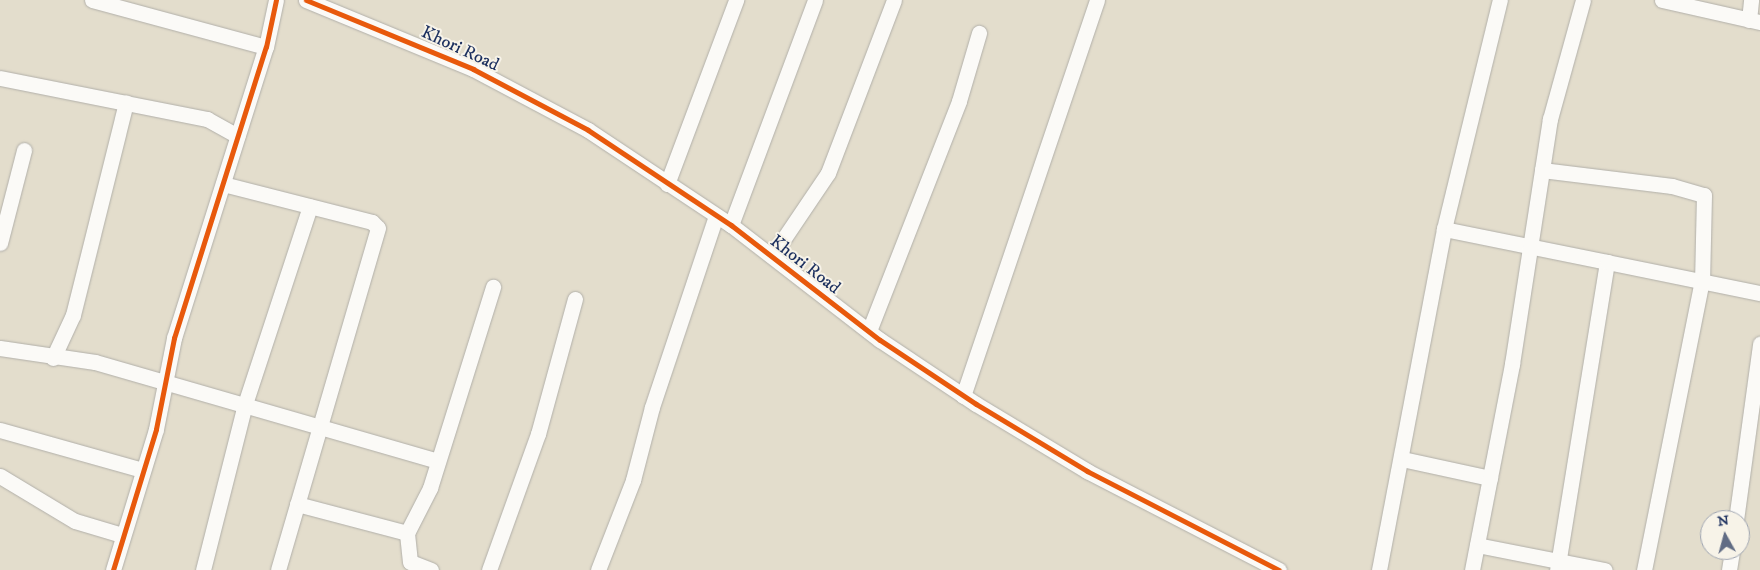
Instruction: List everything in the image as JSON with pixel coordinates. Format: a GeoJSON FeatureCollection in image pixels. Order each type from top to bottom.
{"type":"FeatureCollection","features":[{"type":"Feature","properties":{"kind":"street"},"geometry":{"type":"LineString","coordinates":[[92,0],[266,47]]}},
{"type":"Feature","properties":{"kind":"street"},"geometry":{"type":"LineString","coordinates":[[113,570],[165,384],[174,338],[266,47],[276,0]]}},
{"type":"Feature","properties":{"kind":"street","name":"Khori Road"},"geometry":{"type":"LineString","coordinates":[[306,0],[406,39],[530,97],[731,225],[868,331],[964,396],[1087,472],[1278,570]]}},
{"type":"Feature","properties":{"kind":"street"},"geometry":{"type":"LineString","coordinates":[[667,184],[736,0]]}},
{"type":"Feature","properties":{"kind":"street"},"geometry":{"type":"LineString","coordinates":[[731,225],[815,0]]}},
{"type":"Feature","properties":{"kind":"street"},"geometry":{"type":"LineString","coordinates":[[772,256],[828,173],[894,0]]}},
{"type":"Feature","properties":{"kind":"street"},"geometry":{"type":"LineString","coordinates":[[964,396],[1097,0]]}},
{"type":"Feature","properties":{"kind":"street"},"geometry":{"type":"LineString","coordinates":[[1380,570],[1444,229],[1500,0]]}},
{"type":"Feature","properties":{"kind":"street"},"geometry":{"type":"LineString","coordinates":[[1472,570],[1490,478],[1550,119],[1583,0]]}},
{"type":"Feature","properties":{"kind":"street"},"geometry":{"type":"LineString","coordinates":[[1662,0],[1689,3],[1754,21],[1751,0]]}},
{"type":"Feature","properties":{"kind":"street"},"geometry":{"type":"LineString","coordinates":[[868,331],[960,101],[980,33]]}},
{"type":"Feature","properties":{"kind":"street"},"geometry":{"type":"LineString","coordinates":[[0,78],[207,119],[238,136]]}},
{"type":"Feature","properties":{"kind":"street"},"geometry":{"type":"LineString","coordinates":[[53,358],[73,315],[126,103]]}},
{"type":"Feature","properties":{"kind":"street"},"geometry":{"type":"LineString","coordinates":[[0,243],[24,150]]}},
{"type":"Feature","properties":{"kind":"street"},"geometry":{"type":"LineString","coordinates":[[1542,170],[1672,186],[1704,196],[1702,280],[1644,570]]}},
{"type":"Feature","properties":{"kind":"street"},"geometry":{"type":"LineString","coordinates":[[223,184],[372,222],[378,228],[322,427],[278,570]]}},
{"type":"Feature","properties":{"kind":"street"},"geometry":{"type":"LineString","coordinates":[[203,570],[245,404],[310,206]]}},
{"type":"Feature","properties":{"kind":"street"},"geometry":{"type":"LineString","coordinates":[[598,570],[633,480],[652,407],[716,216]]}},
{"type":"Feature","properties":{"kind":"street"},"geometry":{"type":"LineString","coordinates":[[1444,229],[1760,293]]}},
{"type":"Feature","properties":{"kind":"street"},"geometry":{"type":"LineString","coordinates":[[1559,564],[1607,262]]}},
{"type":"Feature","properties":{"kind":"street"},"geometry":{"type":"LineString","coordinates":[[426,569],[407,556],[407,533],[430,488],[493,287]]}},
{"type":"Feature","properties":{"kind":"street"},"geometry":{"type":"LineString","coordinates":[[489,570],[538,434],[575,299]]}},
{"type":"Feature","properties":{"kind":"street"},"geometry":{"type":"LineString","coordinates":[[1737,510],[1760,344]]}},
{"type":"Feature","properties":{"kind":"street"},"geometry":{"type":"LineString","coordinates":[[0,348],[53,358],[95,362],[165,384],[245,404],[437,461]]}},
{"type":"Feature","properties":{"kind":"street"},"geometry":{"type":"LineString","coordinates":[[0,430],[142,470]]}},
{"type":"Feature","properties":{"kind":"street"},"geometry":{"type":"LineString","coordinates":[[1402,459],[1490,478]]}},
{"type":"Feature","properties":{"kind":"street"},"geometry":{"type":"LineString","coordinates":[[0,476],[75,521],[122,535]]}},
{"type":"Feature","properties":{"kind":"street"},"geometry":{"type":"LineString","coordinates":[[297,504],[407,533]]}},
{"type":"Feature","properties":{"kind":"street"},"geometry":{"type":"LineString","coordinates":[[1477,545],[1559,564],[1605,570]]}},
{"type":"Feature","properties":{"kind":"cycle path"},"geometry":{"type":"LineString","coordinates":[[113,570],[156,429],[174,338],[266,47],[276,0]]}},
{"type":"Feature","properties":{"kind":"cycle path"},"geometry":{"type":"LineString","coordinates":[[306,0],[473,69],[588,130],[731,225],[880,340],[976,404],[1087,471],[1279,570]]}}]}
